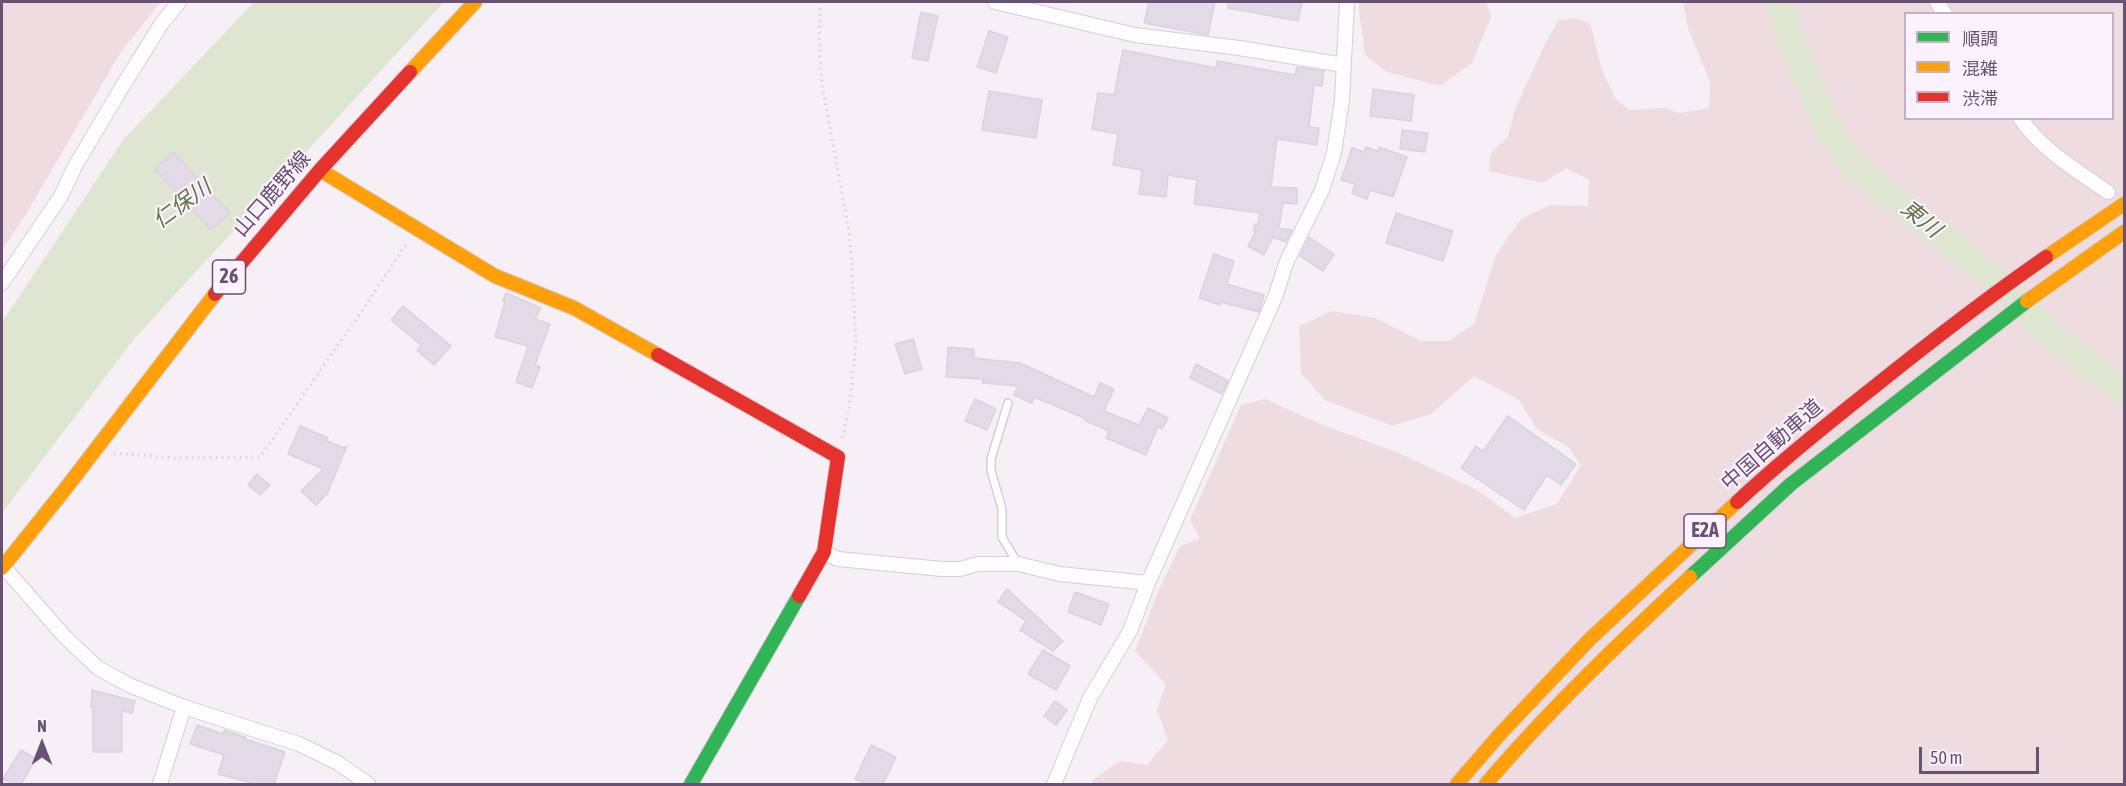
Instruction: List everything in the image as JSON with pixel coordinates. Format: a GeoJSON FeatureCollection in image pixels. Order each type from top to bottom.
{"type":"FeatureCollection","features":[{"type":"Feature","properties":{"kind":"main road","name":"山口鹿野線"},"geometry":{"type":"LineString","coordinates":[[2,566],[94,451],[194,319],[320,170],[475,2]]}},
{"type":"Feature","properties":{"kind":"main road"},"geometry":{"type":"LineString","coordinates":[[320,170],[417,226],[495,276],[574,308],[838,457],[824,552],[691,784]]}},
{"type":"Feature","properties":{"kind":"main road","name":"中国自動車道"},"geometry":{"type":"LineString","coordinates":[[1457,784],[1501,733],[1590,639],[1780,462],[2011,281],[2124,204]]}},
{"type":"Feature","properties":{"kind":"main road","name":"中国自動車道"},"geometry":{"type":"LineString","coordinates":[[1486,784],[1515,750],[1612,650],[1791,484],[2000,320],[2124,232]]}},
{"type":"Feature","properties":{"kind":"street"},"geometry":{"type":"LineString","coordinates":[[2,283],[61,196],[74,168],[122,87],[162,23],[179,2]]}},
{"type":"Feature","properties":{"kind":"street"},"geometry":{"type":"LineString","coordinates":[[995,2],[1135,35],[1239,48],[1344,65]]}},
{"type":"Feature","properties":{"kind":"street"},"geometry":{"type":"LineString","coordinates":[[1054,784],[1090,698],[1130,631],[1148,583],[1276,295],[1286,263],[1322,190],[1334,153],[1342,100],[1347,2]]}},
{"type":"Feature","properties":{"kind":"street"},"geometry":{"type":"LineString","coordinates":[[2021,120],[2061,160],[2108,192]]}},
{"type":"Feature","properties":{"kind":"street"},"geometry":{"type":"LineString","coordinates":[[824,552],[838,559],[942,569],[960,569],[978,564],[1018,564],[1060,574],[1148,583]]}},
{"type":"Feature","properties":{"kind":"street"},"geometry":{"type":"LineString","coordinates":[[2,566],[64,637],[98,668],[129,686],[184,707],[299,744],[338,763],[368,784]]}},
{"type":"Feature","properties":{"kind":"street"},"geometry":{"type":"LineString","coordinates":[[160,784],[184,707]]}},
{"type":"Feature","properties":{"kind":"lane"},"geometry":{"type":"LineString","coordinates":[[1008,403],[991,459],[991,470],[1002,509],[1002,537],[1018,564]]}},
{"type":"Feature","properties":{"kind":"path"},"geometry":{"type":"LineString","coordinates":[[820,2],[819,37],[822,85],[850,237],[856,342],[849,408],[838,457]]}},
{"type":"Feature","properties":{"kind":"path"},"geometry":{"type":"LineString","coordinates":[[94,451],[174,458],[260,457],[364,308],[417,226]]}},
{"type":"Feature","properties":{"kind":"shaded area"},"geometry":{"type":"Polygon","coordinates":[[[2,2],[161,2],[122,50],[26,214],[2,250],[2,2]]]}},
{"type":"Feature","properties":{"kind":"shaded area"},"geometry":{"type":"Polygon","coordinates":[[[1358,2],[1486,2],[1491,17],[1472,63],[1440,86],[1387,72],[1365,55],[1358,2]]]}},
{"type":"Feature","properties":{"kind":"shaded area"},"geometry":{"type":"Polygon","coordinates":[[[1683,2],[2124,2],[2124,784],[1092,784],[1093,780],[1120,761],[1147,765],[1168,740],[1157,710],[1166,684],[1135,651],[1158,592],[1180,546],[1200,539],[1190,520],[1241,405],[1265,399],[1323,425],[1399,453],[1477,490],[1515,518],[1557,504],[1581,465],[1568,447],[1536,428],[1519,400],[1474,376],[1431,414],[1392,426],[1325,400],[1301,373],[1299,326],[1332,311],[1375,318],[1421,341],[1449,341],[1474,324],[1496,255],[1521,219],[1550,205],[1588,206],[1589,180],[1566,168],[1543,183],[1489,171],[1490,154],[1508,137],[1515,109],[1558,21],[1574,18],[1590,23],[1602,70],[1615,98],[1629,110],[1664,108],[1680,113],[1709,108],[1710,82],[1688,28],[1683,2]]]}},
{"type":"Feature","properties":{"kind":"water","name":"仁保川"},"geometry":{"type":"Polygon","coordinates":[[[254,2],[444,2],[134,339],[2,513],[2,322],[123,140],[254,2]]]}},
{"type":"Feature","properties":{"kind":"building"},"geometry":{"type":"Polygon","coordinates":[[[1149,2],[1215,2],[1208,35],[1144,23],[1149,2]]]}},
{"type":"Feature","properties":{"kind":"building"},"geometry":{"type":"Polygon","coordinates":[[[1228,2],[1302,2],[1298,21],[1228,8],[1228,2]]]}},
{"type":"Feature","properties":{"kind":"building"},"geometry":{"type":"Polygon","coordinates":[[[921,12],[938,16],[928,61],[912,58],[921,12]]]}},
{"type":"Feature","properties":{"kind":"building"},"geometry":{"type":"Polygon","coordinates":[[[989,31],[1008,37],[996,73],[977,67],[989,31]]]}},
{"type":"Feature","properties":{"kind":"building"},"geometry":{"type":"Polygon","coordinates":[[[1123,50],[1216,68],[1217,61],[1295,75],[1297,67],[1324,71],[1322,86],[1314,85],[1309,127],[1319,128],[1317,145],[1277,139],[1271,187],[1297,188],[1297,204],[1283,203],[1279,228],[1292,230],[1286,242],[1273,237],[1264,255],[1248,246],[1256,231],[1253,230],[1255,224],[1258,224],[1260,213],[1194,204],[1197,180],[1168,175],[1166,197],[1139,194],[1142,170],[1113,165],[1118,134],[1092,129],[1098,93],[1114,95],[1123,50]]]}},
{"type":"Feature","properties":{"kind":"building"},"geometry":{"type":"Polygon","coordinates":[[[1373,89],[1414,95],[1411,121],[1370,116],[1373,89]]]}},
{"type":"Feature","properties":{"kind":"building"},"geometry":{"type":"Polygon","coordinates":[[[989,91],[1042,100],[1036,138],[982,130],[989,91]]]}},
{"type":"Feature","properties":{"kind":"building"},"geometry":{"type":"Polygon","coordinates":[[[1402,130],[1428,133],[1425,152],[1400,149],[1402,130]]]}},
{"type":"Feature","properties":{"kind":"building"},"geometry":{"type":"Polygon","coordinates":[[[1366,147],[1378,151],[1379,147],[1407,157],[1393,197],[1370,190],[1367,199],[1352,193],[1355,184],[1341,180],[1352,148],[1364,152],[1366,147]]]}},
{"type":"Feature","properties":{"kind":"building"},"geometry":{"type":"Polygon","coordinates":[[[173,152],[230,213],[211,230],[155,169],[173,152]]]}},
{"type":"Feature","properties":{"kind":"building"},"geometry":{"type":"Polygon","coordinates":[[[1396,213],[1453,231],[1443,261],[1386,243],[1396,213]]]}},
{"type":"Feature","properties":{"kind":"building"},"geometry":{"type":"Polygon","coordinates":[[[1309,237],[1334,254],[1323,271],[1300,256],[1309,237]]]}},
{"type":"Feature","properties":{"kind":"building"},"geometry":{"type":"Polygon","coordinates":[[[1214,254],[1234,261],[1227,284],[1264,295],[1259,312],[1221,302],[1220,305],[1199,298],[1214,254]]]}},
{"type":"Feature","properties":{"kind":"building"},"geometry":{"type":"Polygon","coordinates":[[[506,293],[541,308],[535,319],[550,324],[535,365],[540,367],[532,388],[516,382],[528,346],[495,337],[506,293]]]}},
{"type":"Feature","properties":{"kind":"building"},"geometry":{"type":"Polygon","coordinates":[[[403,306],[451,346],[434,365],[417,350],[421,345],[391,320],[403,306]]]}},
{"type":"Feature","properties":{"kind":"building"},"geometry":{"type":"Polygon","coordinates":[[[913,339],[922,369],[905,374],[895,344],[913,339]]]}},
{"type":"Feature","properties":{"kind":"building"},"geometry":{"type":"Polygon","coordinates":[[[948,347],[974,349],[974,358],[1020,363],[1094,397],[1100,383],[1114,389],[1104,411],[1139,425],[1148,408],[1168,418],[1162,429],[1158,427],[1146,455],[1106,438],[1109,431],[1084,418],[1034,397],[1032,403],[1014,395],[1018,386],[982,383],[984,379],[946,377],[948,347]]]}},
{"type":"Feature","properties":{"kind":"building"},"geometry":{"type":"Polygon","coordinates":[[[1196,364],[1228,381],[1222,394],[1190,378],[1196,364]]]}},
{"type":"Feature","properties":{"kind":"building"},"geometry":{"type":"Polygon","coordinates":[[[975,399],[996,409],[987,430],[965,421],[975,399]]]}},
{"type":"Feature","properties":{"kind":"building"},"geometry":{"type":"Polygon","coordinates":[[[1508,416],[1576,464],[1561,485],[1547,475],[1524,510],[1461,468],[1476,446],[1483,451],[1508,416]]]}},
{"type":"Feature","properties":{"kind":"building"},"geometry":{"type":"Polygon","coordinates":[[[300,426],[328,438],[327,441],[344,448],[347,446],[327,494],[316,505],[301,491],[323,469],[288,454],[300,426]]]}},
{"type":"Feature","properties":{"kind":"building"},"geometry":{"type":"Polygon","coordinates":[[[257,474],[270,485],[260,495],[248,485],[257,474]]]}},
{"type":"Feature","properties":{"kind":"building"},"geometry":{"type":"Polygon","coordinates":[[[1007,589],[1063,641],[1053,651],[1020,630],[1026,621],[998,602],[1007,589]]]}},
{"type":"Feature","properties":{"kind":"building"},"geometry":{"type":"Polygon","coordinates":[[[1075,592],[1109,604],[1101,625],[1068,612],[1075,592]]]}},
{"type":"Feature","properties":{"kind":"building"},"geometry":{"type":"Polygon","coordinates":[[[1043,650],[1070,666],[1056,690],[1028,674],[1043,650]]]}},
{"type":"Feature","properties":{"kind":"building"},"geometry":{"type":"Polygon","coordinates":[[[92,690],[135,701],[132,713],[122,711],[122,752],[93,752],[92,690]]]}},
{"type":"Feature","properties":{"kind":"building"},"geometry":{"type":"Polygon","coordinates":[[[1055,701],[1067,710],[1056,725],[1044,716],[1055,701]]]}},
{"type":"Feature","properties":{"kind":"building"},"geometry":{"type":"Polygon","coordinates":[[[197,725],[223,734],[224,730],[285,752],[274,784],[255,784],[218,774],[224,755],[190,744],[197,725]]]}},
{"type":"Feature","properties":{"kind":"building"},"geometry":{"type":"Polygon","coordinates":[[[871,745],[896,757],[883,784],[866,784],[855,779],[871,745]]]}},
{"type":"Feature","properties":{"kind":"building"},"geometry":{"type":"Polygon","coordinates":[[[21,750],[36,759],[21,784],[13,784],[3,779],[21,750]]]}},
{"type":"Feature","properties":{"kind":"waterway","name":"東川"},"geometry":{"type":"LineString","coordinates":[[1780,2],[1791,42],[1818,107],[1848,160],[1881,189],[1997,280],[2051,335],[2124,392]]}},
{"type":"Feature","properties":{"kind":"traffic: fast"},"geometry":{"type":"LineString","coordinates":[[1690,577],[1791,484],[2027,301]]}},
{"type":"Feature","properties":{"kind":"traffic: fast"},"geometry":{"type":"LineString","coordinates":[[691,784],[799,596]]}},
{"type":"Feature","properties":{"kind":"traffic: slow"},"geometry":{"type":"LineString","coordinates":[[410,72],[475,2]]}},
{"type":"Feature","properties":{"kind":"traffic: slow"},"geometry":{"type":"LineString","coordinates":[[320,170],[495,276],[574,308],[658,355]]}},
{"type":"Feature","properties":{"kind":"traffic: slow"},"geometry":{"type":"LineString","coordinates":[[2046,257],[2124,204]]}},
{"type":"Feature","properties":{"kind":"traffic: slow"},"geometry":{"type":"LineString","coordinates":[[2027,301],[2124,232]]}},
{"type":"Feature","properties":{"kind":"traffic: slow"},"geometry":{"type":"LineString","coordinates":[[2,568],[215,294]]}},
{"type":"Feature","properties":{"kind":"traffic: slow"},"geometry":{"type":"LineString","coordinates":[[1457,784],[1501,733],[1590,639],[1737,502]]}},
{"type":"Feature","properties":{"kind":"traffic: slow"},"geometry":{"type":"LineString","coordinates":[[1486,784],[1585,678],[1690,577]]}},
{"type":"Feature","properties":{"kind":"traffic: jam"},"geometry":{"type":"LineString","coordinates":[[215,294],[320,170],[410,72]]}},
{"type":"Feature","properties":{"kind":"traffic: jam"},"geometry":{"type":"LineString","coordinates":[[1737,502],[1804,443],[1895,370],[1980,304],[2046,257]]}},
{"type":"Feature","properties":{"kind":"traffic: jam"},"geometry":{"type":"LineString","coordinates":[[658,355],[838,457],[824,552],[799,596]]}}]}
